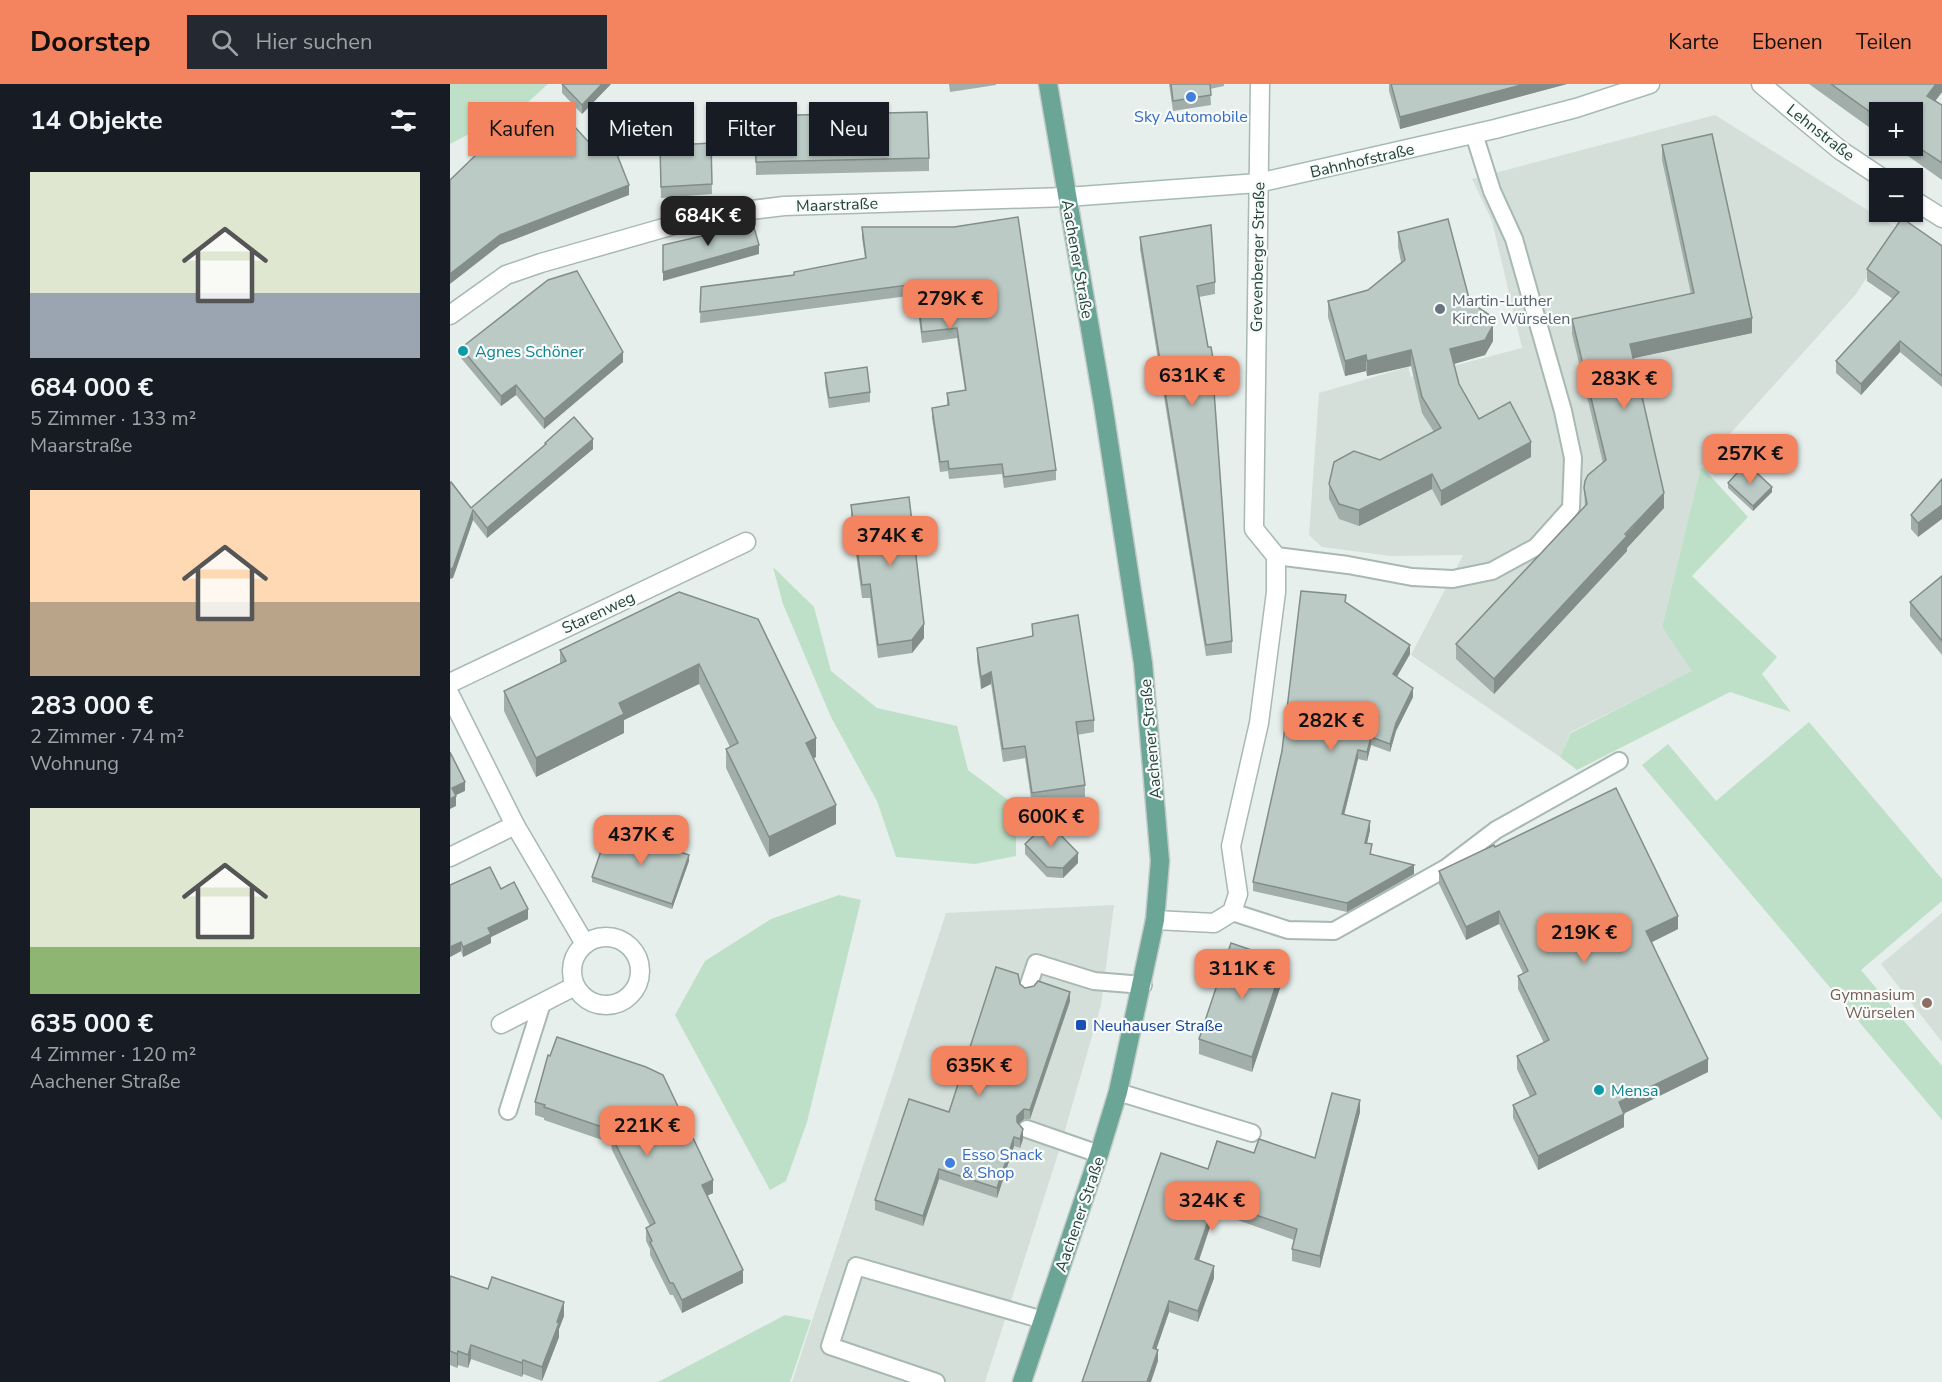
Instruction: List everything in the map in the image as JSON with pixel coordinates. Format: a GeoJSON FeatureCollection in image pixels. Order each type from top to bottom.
{"type":"FeatureCollection","features":[{"type":"Feature","properties":{"kind":"main road","name":"Aachener Straße"},"geometry":{"type":"LineString","coordinates":[[1022,1382],[1118,1092],[1143,985],[1155,920],[1160,861],[1143,663],[1103,404],[1048,84]]}},
{"type":"Feature","properties":{"kind":"street","name":"Grevenberger Straße"},"geometry":{"type":"LineString","coordinates":[[1260,84],[1254,529],[1276,556]]}},
{"type":"Feature","properties":{"kind":"street","name":"Bahnhofstraße"},"geometry":{"type":"LineString","coordinates":[[1067,197],[1258,183],[1474,134],[1576,108],[1650,84]]}},
{"type":"Feature","properties":{"kind":"street","name":"Lehnstraße"},"geometry":{"type":"LineString","coordinates":[[1761,84],[1840,150],[1869,169]]}},
{"type":"Feature","properties":{"kind":"street","name":"Maarstraße"},"geometry":{"type":"LineString","coordinates":[[450,315],[506,275],[688,221],[735,212],[784,206],[1067,197]]}},
{"type":"Feature","properties":{"kind":"street"},"geometry":{"type":"LineString","coordinates":[[1923,206],[1942,218]]}},
{"type":"Feature","properties":{"kind":"street","name":"Starenweg"},"geometry":{"type":"LineString","coordinates":[[450,683],[746,542]]}},
{"type":"Feature","properties":{"kind":"street"},"geometry":{"type":"LineString","coordinates":[[1155,920],[1214,923],[1232,912],[1238,894],[1231,846],[1259,723],[1276,592],[1276,556]]}},
{"type":"Feature","properties":{"kind":"street"},"geometry":{"type":"LineString","coordinates":[[450,695],[515,825],[585,944]]}},
{"type":"Feature","properties":{"kind":"street"},"geometry":{"type":"LineString","coordinates":[[450,857],[515,825]]}},
{"type":"Feature","properties":{"kind":"street"},"geometry":{"type":"LineString","coordinates":[[607,937],[618,939],[629,945],[636,954],[640,964],[640,976],[633,993],[624,1000],[614,1005],[591,1002],[581,995],[575,986],[572,974],[573,963],[585,944],[607,937]]}},
{"type":"Feature","properties":{"kind":"street"},"geometry":{"type":"LineString","coordinates":[[501,1024],[575,986]]}},
{"type":"Feature","properties":{"kind":"lane"},"geometry":{"type":"LineString","coordinates":[[1276,556],[1348,565],[1412,577],[1453,579],[1492,571],[1536,547],[1571,508],[1573,458],[1563,411],[1514,239],[1492,191],[1474,134]]}},
{"type":"Feature","properties":{"kind":"lane"},"geometry":{"type":"LineString","coordinates":[[1232,912],[1288,930],[1334,931],[1446,868],[1496,831],[1619,761]]}},
{"type":"Feature","properties":{"kind":"lane"},"geometry":{"type":"LineString","coordinates":[[1028,987],[1036,963],[1094,981],[1143,985]]}},
{"type":"Feature","properties":{"kind":"lane"},"geometry":{"type":"LineString","coordinates":[[508,1111],[542,1003]]}},
{"type":"Feature","properties":{"kind":"lane"},"geometry":{"type":"LineString","coordinates":[[1118,1092],[1252,1133]]}},
{"type":"Feature","properties":{"kind":"lane"},"geometry":{"type":"LineString","coordinates":[[1027,1129],[1099,1154]]}},
{"type":"Feature","properties":{"kind":"lane"},"geometry":{"type":"LineString","coordinates":[[936,1382],[830,1346],[856,1266],[1043,1320]]}},
{"type":"Feature","properties":{"kind":"shaded area"},"geometry":{"type":"Polygon","coordinates":[[[1715,115],[1869,211],[1869,222],[1887,222],[1898,229],[1856,294],[1701,466],[1662,627],[1693,671],[1571,732],[1560,757],[1411,655],[1463,555],[1391,556],[1322,547],[1309,535],[1319,393],[1408,367],[1411,377],[1522,348],[1492,221],[1472,179],[1715,115]]]}},
{"type":"Feature","properties":{"kind":"shaded area"},"geometry":{"type":"Polygon","coordinates":[[[1114,905],[1101,1005],[1059,1151],[985,1382],[792,1382],[946,913],[1114,905]]]}},
{"type":"Feature","properties":{"kind":"shaded area","name":"Gymnasium Würselen"},"geometry":{"type":"Polygon","coordinates":[[[1942,913],[1942,1042],[1881,964],[1942,913]]]}},
{"type":"Feature","properties":{"kind":"green space"},"geometry":{"type":"Polygon","coordinates":[[[450,84],[548,84],[528,102],[468,102],[468,135],[450,144],[450,84]]]}},
{"type":"Feature","properties":{"kind":"green space"},"geometry":{"type":"Polygon","coordinates":[[[1701,466],[1748,517],[1692,576],[1777,657],[1762,674],[1791,712],[1730,692],[1577,770],[1560,757],[1571,733],[1692,671],[1662,627],[1701,466]]]}},
{"type":"Feature","properties":{"kind":"green space"},"geometry":{"type":"Polygon","coordinates":[[[773,567],[814,607],[831,671],[877,708],[957,726],[968,770],[1016,806],[1016,856],[975,864],[896,857],[877,801],[831,717],[783,604],[773,567]]]}},
{"type":"Feature","properties":{"kind":"green space"},"geometry":{"type":"Polygon","coordinates":[[[1809,722],[1942,879],[1942,901],[1861,970],[1942,1066],[1942,1120],[1642,765],[1668,744],[1716,801],[1809,722]]]}},
{"type":"Feature","properties":{"kind":"green space"},"geometry":{"type":"Polygon","coordinates":[[[839,895],[861,900],[807,1122],[786,1181],[770,1190],[675,1015],[705,961],[771,919],[839,895]]]}},
{"type":"Feature","properties":{"kind":"green space"},"geometry":{"type":"Polygon","coordinates":[[[785,1315],[811,1320],[790,1382],[658,1382],[785,1315]]]}},
{"type":"Feature","properties":{"kind":"building"},"geometry":{"type":"Polygon","coordinates":[[[562,84],[602,84],[582,105],[562,84]]]}},
{"type":"Feature","properties":{"kind":"building"},"geometry":{"type":"Polygon","coordinates":[[[1171,84],[1210,84],[1211,95],[1173,101],[1171,84]]]}},
{"type":"Feature","properties":{"kind":"building"},"geometry":{"type":"Polygon","coordinates":[[[1391,84],[1525,84],[1400,117],[1391,84]]]}},
{"type":"Feature","properties":{"kind":"building"},"geometry":{"type":"Polygon","coordinates":[[[1831,84],[1936,84],[1927,96],[1942,105],[1942,163],[1923,150],[1923,102],[1869,102],[1869,111],[1831,84]]]}},
{"type":"Feature","properties":{"kind":"building"},"geometry":{"type":"Polygon","coordinates":[[[927,112],[929,158],[756,162],[756,156],[797,156],[797,115],[809,115],[809,156],[889,156],[889,113],[927,112]]]}},
{"type":"Feature","properties":{"kind":"building"},"geometry":{"type":"Polygon","coordinates":[[[576,128],[588,141],[588,156],[618,156],[629,185],[500,235],[450,274],[450,180],[475,156],[576,156],[576,128]]]}},
{"type":"Feature","properties":{"kind":"building"},"geometry":{"type":"Polygon","coordinates":[[[1712,134],[1752,318],[1630,344],[1664,493],[1494,679],[1456,644],[1587,504],[1585,481],[1588,475],[1606,460],[1572,319],[1694,293],[1662,145],[1712,134]]]}},
{"type":"Feature","properties":{"kind":"building"},"geometry":{"type":"Polygon","coordinates":[[[706,143],[706,156],[711,156],[712,184],[661,187],[660,156],[694,156],[694,144],[706,143]]]}},
{"type":"Feature","properties":{"kind":"building"},"geometry":{"type":"Polygon","coordinates":[[[1018,217],[1056,470],[1004,477],[1002,464],[949,469],[948,461],[940,462],[932,408],[949,405],[947,393],[966,390],[957,328],[922,332],[916,284],[700,312],[701,287],[794,275],[794,272],[866,258],[862,227],[954,227],[1018,217]]]}},
{"type":"Feature","properties":{"kind":"building"},"geometry":{"type":"Polygon","coordinates":[[[1448,219],[1470,302],[1491,316],[1493,325],[1485,340],[1450,349],[1459,384],[1479,419],[1510,402],[1531,442],[1441,491],[1432,474],[1359,510],[1339,504],[1329,484],[1334,462],[1354,451],[1380,460],[1441,428],[1422,397],[1411,350],[1367,361],[1366,355],[1345,361],[1328,301],[1368,290],[1405,260],[1398,232],[1448,219]]]}},
{"type":"Feature","properties":{"kind":"building"},"geometry":{"type":"Polygon","coordinates":[[[1899,222],[1908,222],[1942,246],[1942,376],[1900,341],[1861,384],[1836,361],[1899,292],[1867,269],[1899,222]]]}},
{"type":"Feature","properties":{"kind":"building"},"geometry":{"type":"Polygon","coordinates":[[[753,224],[759,245],[663,272],[663,245],[753,224]]]}},
{"type":"Feature","properties":{"kind":"building"},"geometry":{"type":"Polygon","coordinates":[[[1211,225],[1215,282],[1197,286],[1208,347],[1211,347],[1216,376],[1213,377],[1232,641],[1206,645],[1140,237],[1211,225]]]}},
{"type":"Feature","properties":{"kind":"building"},"geometry":{"type":"Polygon","coordinates":[[[577,271],[623,352],[544,419],[516,385],[501,396],[461,348],[548,280],[577,271]]]}},
{"type":"Feature","properties":{"kind":"building"},"geometry":{"type":"Polygon","coordinates":[[[867,367],[870,392],[829,398],[825,373],[867,367]]]}},
{"type":"Feature","properties":{"kind":"building"},"geometry":{"type":"Polygon","coordinates":[[[574,417],[593,439],[487,528],[473,510],[453,568],[450,569],[450,483],[471,508],[574,417]]]}},
{"type":"Feature","properties":{"kind":"building"},"geometry":{"type":"Polygon","coordinates":[[[1746,463],[1772,487],[1753,506],[1728,483],[1746,463]]]}},
{"type":"Feature","properties":{"kind":"building"},"geometry":{"type":"Polygon","coordinates":[[[1942,479],[1942,505],[1918,523],[1911,515],[1942,479]]]}},
{"type":"Feature","properties":{"kind":"building"},"geometry":{"type":"Polygon","coordinates":[[[909,497],[924,624],[912,640],[878,645],[870,584],[862,585],[851,505],[909,497]]]}},
{"type":"Feature","properties":{"kind":"building"},"geometry":{"type":"Polygon","coordinates":[[[1942,576],[1942,641],[1910,602],[1942,576]]]}},
{"type":"Feature","properties":{"kind":"building"},"geometry":{"type":"Polygon","coordinates":[[[1301,591],[1346,595],[1345,602],[1410,645],[1393,674],[1413,688],[1396,723],[1390,744],[1371,737],[1367,752],[1358,750],[1342,814],[1370,821],[1365,843],[1372,844],[1370,854],[1414,865],[1347,903],[1253,882],[1282,751],[1301,591]]]}},
{"type":"Feature","properties":{"kind":"building"},"geometry":{"type":"Polygon","coordinates":[[[679,592],[758,619],[816,738],[806,743],[836,805],[769,837],[726,749],[738,743],[699,664],[619,703],[624,714],[536,758],[504,691],[566,661],[560,650],[679,592]]]}},
{"type":"Feature","properties":{"kind":"building"},"geometry":{"type":"Polygon","coordinates":[[[1078,615],[1094,720],[1076,722],[1085,785],[1032,793],[1025,746],[1003,749],[991,672],[981,677],[977,648],[1033,636],[1032,624],[1078,615]]]}},
{"type":"Feature","properties":{"kind":"building"},"geometry":{"type":"Polygon","coordinates":[[[450,752],[465,782],[452,788],[456,796],[450,799],[450,752]]]}},
{"type":"Feature","properties":{"kind":"building"},"geometry":{"type":"Polygon","coordinates":[[[1616,788],[1678,916],[1646,931],[1708,1059],[1619,1102],[1624,1114],[1538,1156],[1513,1105],[1536,1094],[1517,1056],[1549,1040],[1518,976],[1528,971],[1499,911],[1466,927],[1439,871],[1494,845],[1495,847],[1616,788]]]}},
{"type":"Feature","properties":{"kind":"building"},"geometry":{"type":"Polygon","coordinates":[[[1048,822],[1078,853],[1063,868],[1047,867],[1025,844],[1048,822]]]}},
{"type":"Feature","properties":{"kind":"building"},"geometry":{"type":"Polygon","coordinates":[[[609,828],[689,855],[672,904],[592,877],[609,828]]]}},
{"type":"Feature","properties":{"kind":"building"},"geometry":{"type":"Polygon","coordinates":[[[490,867],[501,889],[514,882],[528,909],[488,928],[491,934],[463,947],[461,942],[450,947],[450,885],[490,867]]]}},
{"type":"Feature","properties":{"kind":"building"},"geometry":{"type":"Polygon","coordinates":[[[1231,943],[1284,961],[1252,1057],[1199,1039],[1231,943]]]}},
{"type":"Feature","properties":{"kind":"building"},"geometry":{"type":"Polygon","coordinates":[[[996,967],[1018,974],[1020,984],[1025,988],[1034,986],[1038,981],[1070,992],[1030,1110],[1024,1109],[1017,1116],[1017,1122],[1023,1129],[1020,1139],[1014,1137],[997,1188],[939,1169],[923,1216],[875,1200],[909,1099],[949,1112],[996,967]]]}},
{"type":"Feature","properties":{"kind":"building"},"geometry":{"type":"Polygon","coordinates":[[[557,1037],[663,1075],[713,1180],[702,1185],[743,1270],[682,1300],[673,1283],[670,1283],[650,1242],[652,1241],[646,1228],[655,1223],[612,1137],[611,1130],[535,1102],[548,1055],[550,1056],[557,1037]]]}},
{"type":"Feature","properties":{"kind":"building"},"geometry":{"type":"Polygon","coordinates":[[[1332,1093],[1360,1100],[1320,1256],[1292,1249],[1297,1229],[1215,1201],[1195,1259],[1214,1266],[1198,1311],[1169,1301],[1153,1348],[1158,1350],[1147,1382],[1082,1382],[1161,1153],[1208,1169],[1217,1141],[1254,1153],[1259,1139],[1315,1158],[1332,1093]]]}},
{"type":"Feature","properties":{"kind":"building"},"geometry":{"type":"Polygon","coordinates":[[[450,1276],[488,1289],[492,1277],[564,1302],[557,1322],[559,1323],[542,1367],[523,1360],[522,1363],[471,1345],[468,1355],[450,1351],[450,1276]]]}},
{"type":"Feature","properties":{"kind":"place","name":"Sky Automobile"},"geometry":{"type":"Point","coordinates":[1191,97]}},
{"type":"Feature","properties":{"kind":"place","name":"Martin-Luther Kirche Würselen"},"geometry":{"type":"Point","coordinates":[1440,309]}},
{"type":"Feature","properties":{"kind":"place","name":"Agnes Schöner"},"geometry":{"type":"Point","coordinates":[463,351]}},
{"type":"Feature","properties":{"kind":"place","name":"Gymnasium Würselen"},"geometry":{"type":"Point","coordinates":[1927,1003]}},
{"type":"Feature","properties":{"kind":"place","name":"Neuhauser Straße"},"geometry":{"type":"Point","coordinates":[1081,1025]}},
{"type":"Feature","properties":{"kind":"place","name":"Mensa"},"geometry":{"type":"Point","coordinates":[1599,1090]}},
{"type":"Feature","properties":{"kind":"place","name":"Esso Snack & Shop"},"geometry":{"type":"Point","coordinates":[950,1163]}}]}
